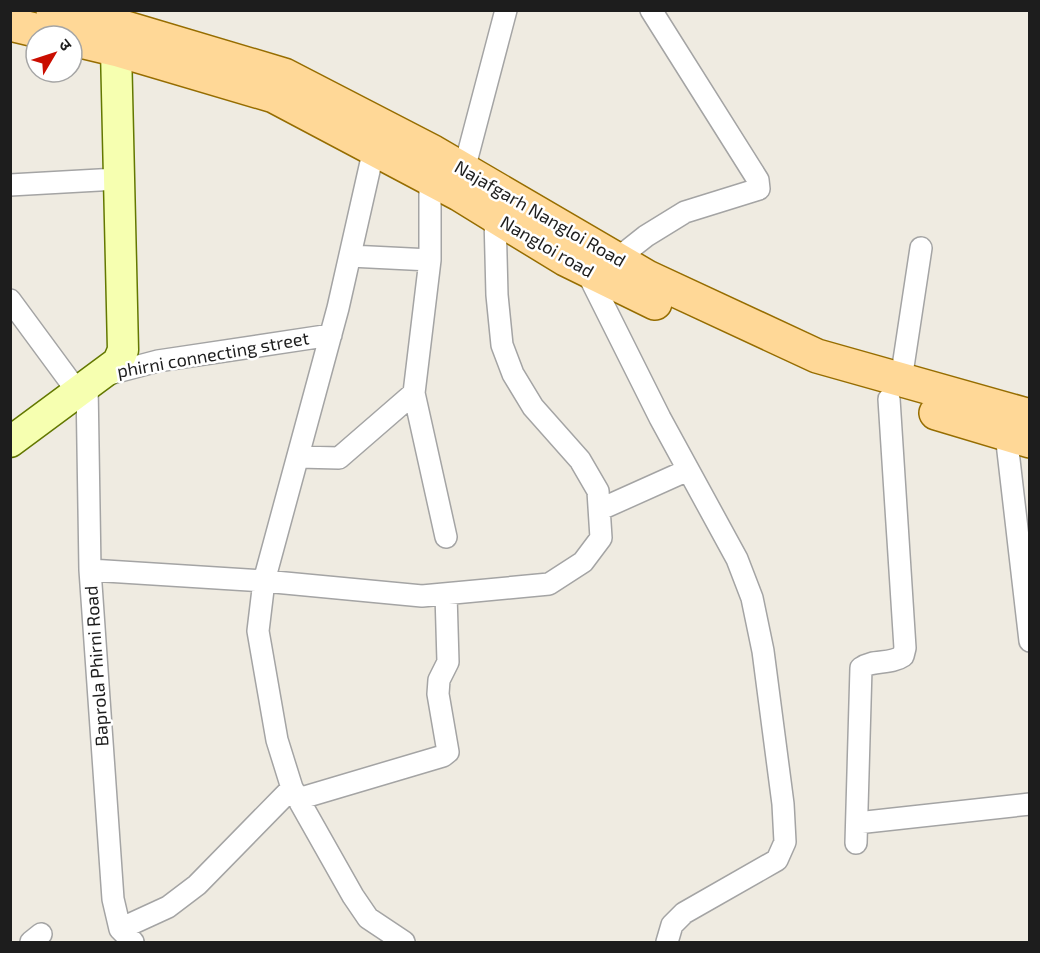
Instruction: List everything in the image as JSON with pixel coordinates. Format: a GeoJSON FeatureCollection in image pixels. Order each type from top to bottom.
{"type":"FeatureCollection","features":[{"type":"Feature","properties":{"kind":"main road","name":"Najafgarh Nangloi Road"},"geometry":{"type":"LineString","coordinates":[[53,10],[284,75],[377,137],[646,276],[895,390],[1022,430]]}},
{"type":"Feature","properties":{"kind":"main road"},"geometry":{"type":"LineString","coordinates":[[84,36],[116,28]]}},
{"type":"Feature","properties":{"kind":"main road","name":"Nangloi road"},"geometry":{"type":"LineString","coordinates":[[377,137],[430,179],[461,182],[495,217],[586,270],[812,377],[895,390]]}},
{"type":"Feature","properties":{"kind":"street"},"geometry":{"type":"LineString","coordinates":[[461,182],[506,10]]}},
{"type":"Feature","properties":{"kind":"street"},"geometry":{"type":"LineString","coordinates":[[617,259],[666,222],[685,212],[759,189],[758,180],[651,10]]}},
{"type":"Feature","properties":{"kind":"street"},"geometry":{"type":"LineString","coordinates":[[10,442],[118,362],[123,350],[117,179],[116,28]]}},
{"type":"Feature","properties":{"kind":"street"},"geometry":{"type":"LineString","coordinates":[[377,137],[331,335],[264,582],[258,631],[277,740],[295,793],[330,859],[368,918],[404,942]]}},
{"type":"Feature","properties":{"kind":"street"},"geometry":{"type":"LineString","coordinates":[[10,185],[117,179]]}},
{"type":"Feature","properties":{"kind":"street"},"geometry":{"type":"LineString","coordinates":[[430,179],[430,260],[414,393],[446,537]]}},
{"type":"Feature","properties":{"kind":"street"},"geometry":{"type":"LineString","coordinates":[[90,570],[422,596],[549,584],[583,562],[601,538],[601,509],[598,491],[580,460],[533,407],[513,374],[502,345],[497,295],[495,217]]}},
{"type":"Feature","properties":{"kind":"street"},"geometry":{"type":"LineString","coordinates":[[921,248],[895,390],[905,648],[903,656],[896,662],[866,664],[861,668],[857,833],[1029,804]]}},
{"type":"Feature","properties":{"kind":"street"},"geometry":{"type":"LineString","coordinates":[[350,256],[430,260]]}},
{"type":"Feature","properties":{"kind":"street"},"geometry":{"type":"LineString","coordinates":[[586,270],[688,470],[737,559],[757,618],[785,842],[777,860],[677,919],[669,932],[667,942]]}},
{"type":"Feature","properties":{"kind":"street"},"geometry":{"type":"LineString","coordinates":[[10,300],[87,384]]}},
{"type":"Feature","properties":{"kind":"street","name":"phirni connecting street"},"geometry":{"type":"LineString","coordinates":[[87,384],[158,361],[331,335]]}},
{"type":"Feature","properties":{"kind":"street","name":"Baprola Phirni Road"},"geometry":{"type":"LineString","coordinates":[[87,384],[90,570],[113,898],[126,936]]}},
{"type":"Feature","properties":{"kind":"street"},"geometry":{"type":"LineString","coordinates":[[299,457],[339,458],[414,393]]}},
{"type":"Feature","properties":{"kind":"street"},"geometry":{"type":"LineString","coordinates":[[1022,430],[1029,641]]}},
{"type":"Feature","properties":{"kind":"street"},"geometry":{"type":"LineString","coordinates":[[601,509],[688,470]]}},
{"type":"Feature","properties":{"kind":"street"},"geometry":{"type":"LineString","coordinates":[[126,936],[197,885],[295,793],[443,756],[448,752],[438,693],[439,680],[448,662],[446,594]]}}]}
